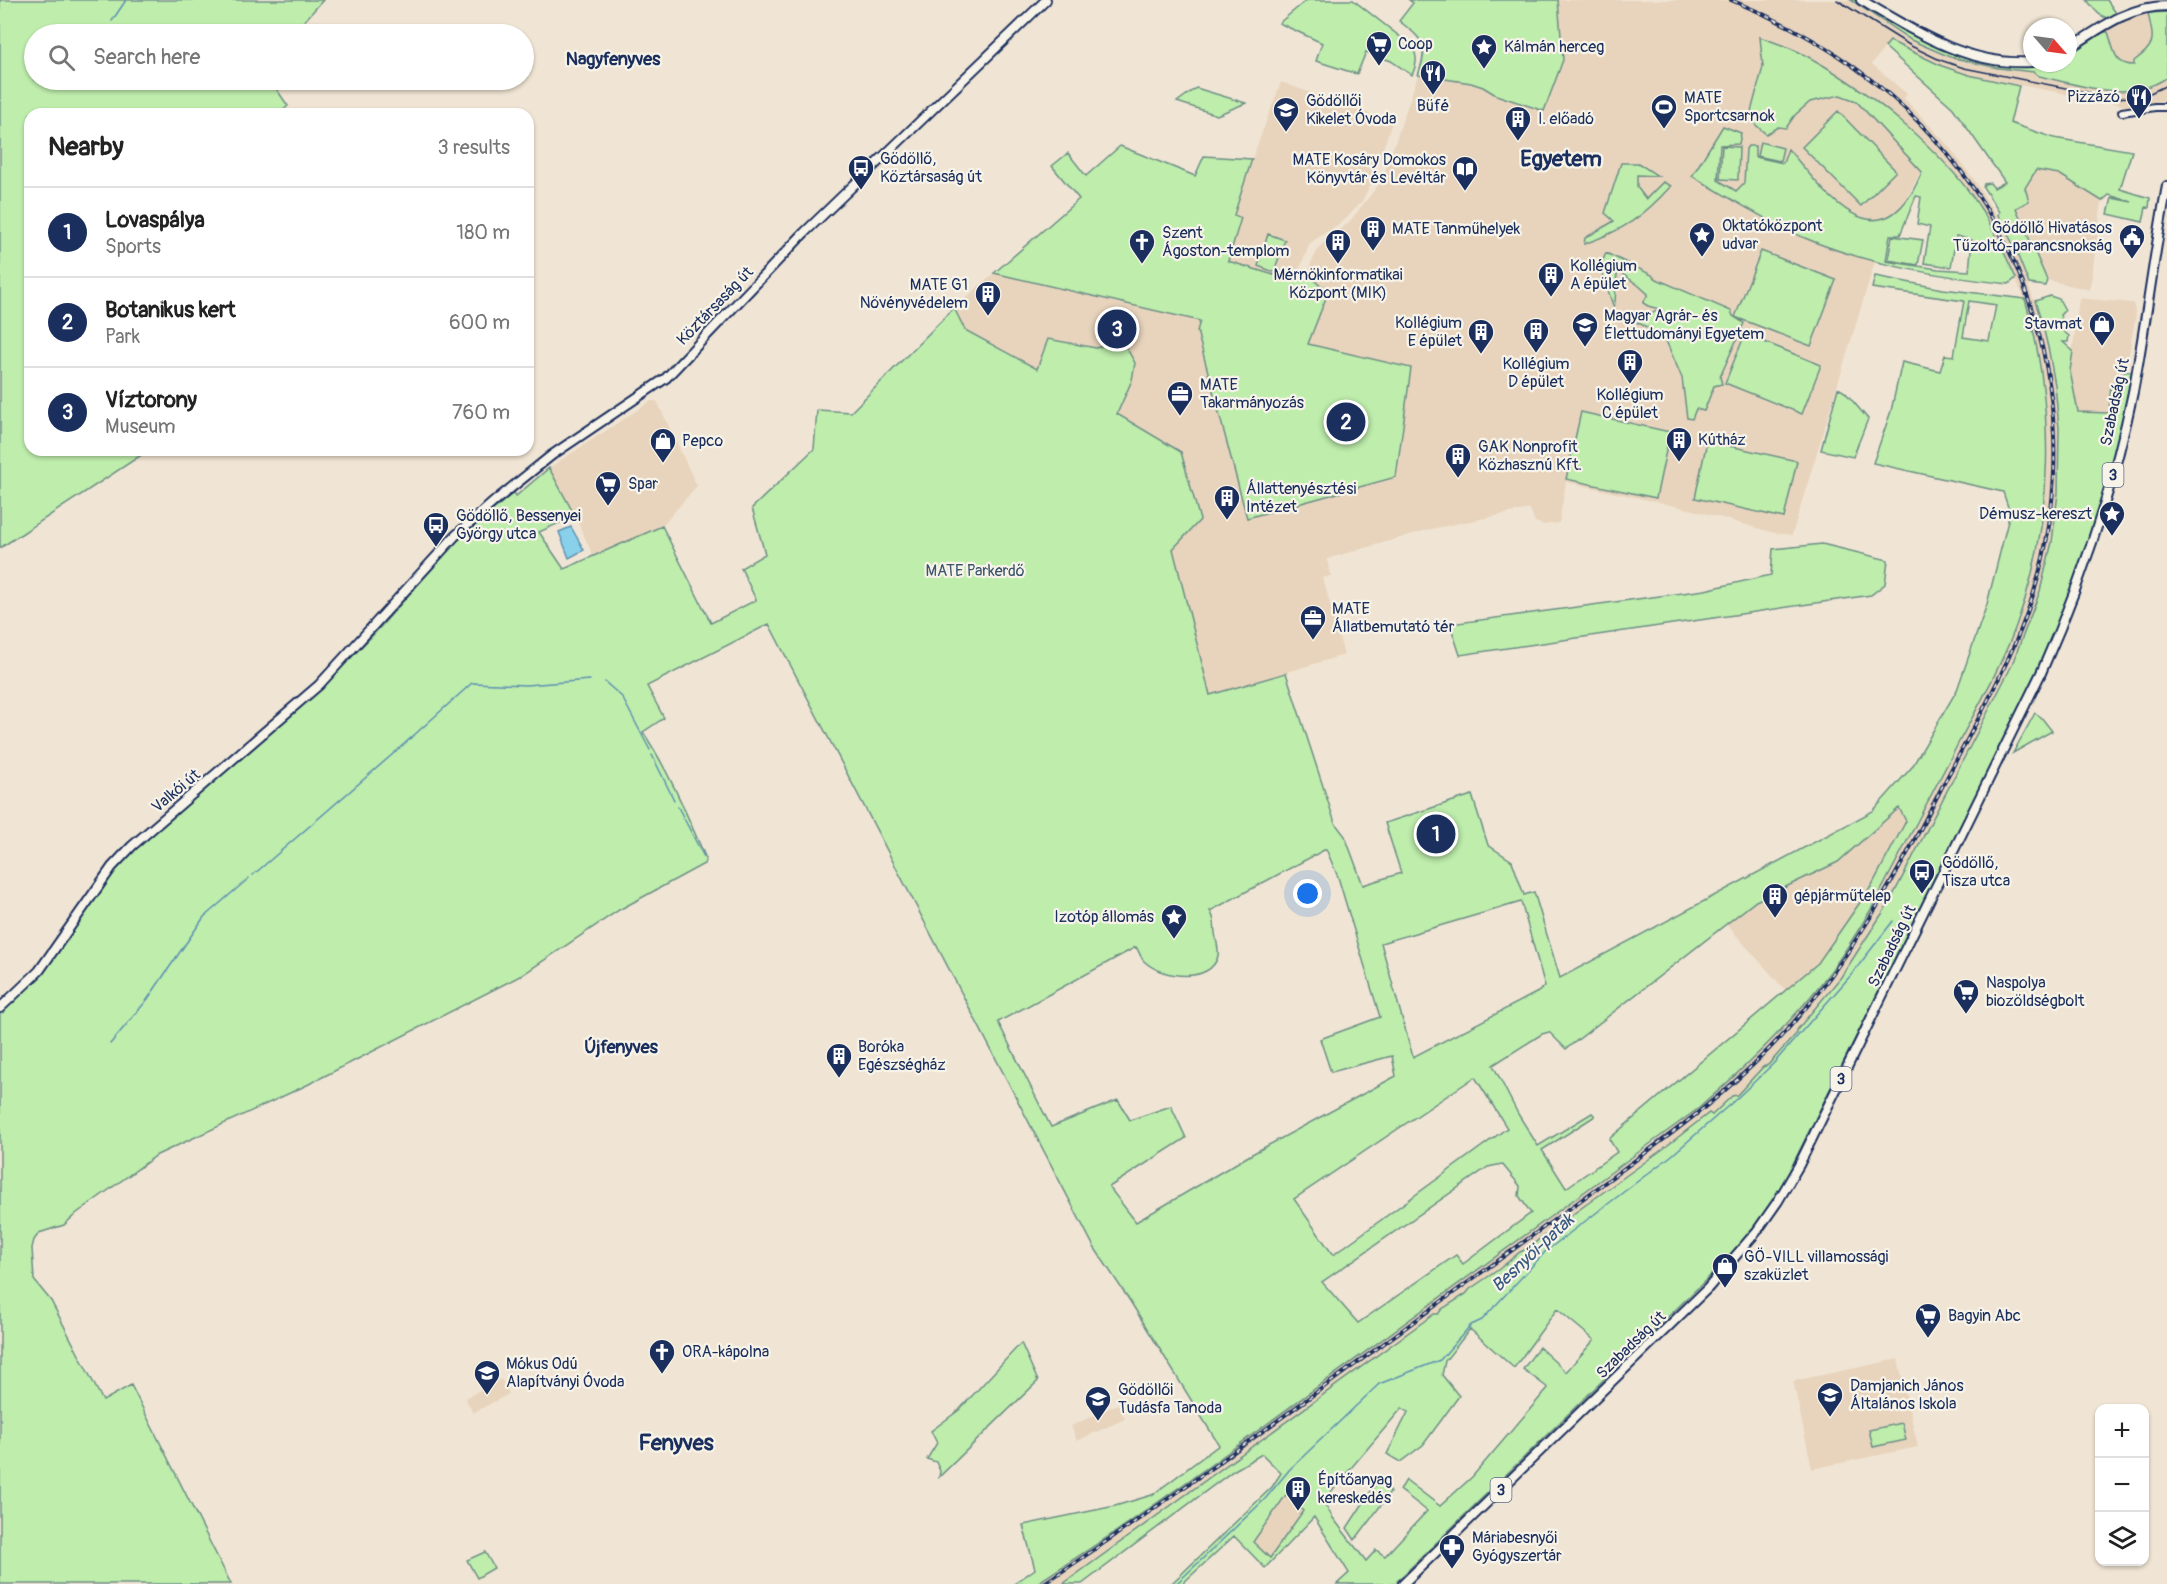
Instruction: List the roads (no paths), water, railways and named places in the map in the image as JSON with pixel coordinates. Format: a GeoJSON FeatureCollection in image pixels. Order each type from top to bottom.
{"type":"FeatureCollection","features":[{"type":"Feature","properties":{"kind":"main road","name":"Köztársaság út"},"geometry":{"type":"LineString","coordinates":[[388,610],[455,536],[517,482],[552,455],[666,378],[804,233],[1046,0]]}},
{"type":"Feature","properties":{"kind":"main road"},"geometry":{"type":"LineString","coordinates":[[1861,0],[1922,35],[1962,53],[2005,62],[2023,62]]}},
{"type":"Feature","properties":{"kind":"main road"},"geometry":{"type":"LineString","coordinates":[[2077,44],[2122,16],[2148,7],[2167,6]]}},
{"type":"Feature","properties":{"kind":"main road","name":"Szabadság út"},"geometry":{"type":"LineString","coordinates":[[1403,1584],[1708,1288],[1763,1224],[1799,1165],[2032,691],[2070,604],[2101,517],[2124,430],[2164,217],[2167,186]]}},
{"type":"Feature","properties":{"kind":"main road","name":"Valkói út"},"geometry":{"type":"LineString","coordinates":[[0,1008],[39,971],[103,879],[122,856],[294,708],[339,665],[388,610]]}},
{"type":"Feature","properties":{"kind":"street"},"geometry":{"type":"LineString","coordinates":[[2122,112],[2158,106],[2167,107]]}},
{"type":"Feature","properties":{"kind":"water"},"geometry":{"type":"Polygon","coordinates":[[[571,527],[584,550],[569,558],[559,532],[571,527]]]}},
{"type":"Feature","properties":{"kind":"waterway"},"geometry":{"type":"LineString","coordinates":[[112,21],[126,0]]}},
{"type":"Feature","properties":{"kind":"waterway"},"geometry":{"type":"LineString","coordinates":[[253,875],[472,683],[526,685],[590,680]]}},
{"type":"Feature","properties":{"kind":"waterway"},"geometry":{"type":"LineString","coordinates":[[605,682],[622,697],[650,750]]}},
{"type":"Feature","properties":{"kind":"waterway"},"geometry":{"type":"LineString","coordinates":[[652,755],[674,800]]}},
{"type":"Feature","properties":{"kind":"waterway"},"geometry":{"type":"LineString","coordinates":[[678,807],[704,857]]}},
{"type":"Feature","properties":{"kind":"waterway"},"geometry":{"type":"LineString","coordinates":[[110,1044],[147,1000],[204,917],[249,878]]}},
{"type":"Feature","properties":{"kind":"waterway","name":"Besnyői-patak"},"geometry":{"type":"LineString","coordinates":[[1176,1584],[1265,1499],[1290,1469],[1379,1384],[1440,1360],[1471,1325],[1482,1320],[1546,1251],[1671,1156],[1735,1100],[1773,1064],[1852,974],[1893,921]]}},
{"type":"Feature","properties":{"kind":"tram line"},"geometry":{"type":"LineString","coordinates":[[1837,0],[1911,46],[1940,60],[1964,68],[2116,98],[2144,96],[2167,85]]}},
{"type":"Feature","properties":{"kind":"railway"},"geometry":{"type":"LineString","coordinates":[[1043,1584],[1208,1471],[1566,1211],[1716,1098],[1770,1048],[1822,988],[1887,890],[1984,708],[2021,629],[2044,554],[2054,476],[2054,436],[2045,358],[2035,320],[2015,265],[1989,214],[1958,167],[1921,124],[1879,86],[1833,53],[1784,24],[1731,0]]}},
{"type":"Feature","properties":{"kind":"place","name":"Coop"},"geometry":{"type":"Point","coordinates":[1379,67]}},
{"type":"Feature","properties":{"kind":"place","name":"Kálmán herceg"},"geometry":{"type":"Point","coordinates":[1484,70]}},
{"type":"Feature","properties":{"kind":"place","name":"Büfé"},"geometry":{"type":"Point","coordinates":[1433,96]}},
{"type":"Feature","properties":{"kind":"place","name":"Pizzázó"},"geometry":{"type":"Point","coordinates":[2139,120]}},
{"type":"Feature","properties":{"kind":"place","name":"MATE Sportcsarnok"},"geometry":{"type":"Point","coordinates":[1664,130]}},
{"type":"Feature","properties":{"kind":"place","name":"Gödöllői Kikelet Óvoda"},"geometry":{"type":"Point","coordinates":[1286,133]}},
{"type":"Feature","properties":{"kind":"place","name":"I. előadó"},"geometry":{"type":"Point","coordinates":[1518,142]}},
{"type":"Feature","properties":{"kind":"place","name":"Gödöllő, Köztársaság út"},"geometry":{"type":"Point","coordinates":[861,191]}},
{"type":"Feature","properties":{"kind":"place","name":"MATE Kosáry Domokos Könyvtár és Levéltár"},"geometry":{"type":"Point","coordinates":[1465,192]}},
{"type":"Feature","properties":{"kind":"place","name":"MATE Tanműhelyek"},"geometry":{"type":"Point","coordinates":[1373,252]}},
{"type":"Feature","properties":{"kind":"place","name":"Oktatóközpont udvar"},"geometry":{"type":"Point","coordinates":[1702,258]}},
{"type":"Feature","properties":{"kind":"place","name":"Gödöllő Hivatásos Tűzoltó-parancsnokság"},"geometry":{"type":"Point","coordinates":[2132,260]}},
{"type":"Feature","properties":{"kind":"place","name":"Szent Ágoston-templom"},"geometry":{"type":"Point","coordinates":[1142,265]}},
{"type":"Feature","properties":{"kind":"place","name":"Mérnökinformatikai Központ (MIK)"},"geometry":{"type":"Point","coordinates":[1338,265]}},
{"type":"Feature","properties":{"kind":"place","name":"Kollégium A épület"},"geometry":{"type":"Point","coordinates":[1551,298]}},
{"type":"Feature","properties":{"kind":"place","name":"MATE G1 Növényvédelem"},"geometry":{"type":"Point","coordinates":[988,317]}},
{"type":"Feature","properties":{"kind":"place","name":"Víztorony"},"geometry":{"type":"Point","coordinates":[1117,329]}},
{"type":"Feature","properties":{"kind":"place","name":"Stavmat"},"geometry":{"type":"Point","coordinates":[2102,347]}},
{"type":"Feature","properties":{"kind":"place","name":"Magyar Agrár- és Élettudományi Egyetem"},"geometry":{"type":"Point","coordinates":[1585,348]}},
{"type":"Feature","properties":{"kind":"place","name":"Kollégium D épület"},"geometry":{"type":"Point","coordinates":[1536,354]}},
{"type":"Feature","properties":{"kind":"place","name":"Kollégium E épület"},"geometry":{"type":"Point","coordinates":[1481,355]}},
{"type":"Feature","properties":{"kind":"place","name":"Kollégium C épület"},"geometry":{"type":"Point","coordinates":[1630,385]}},
{"type":"Feature","properties":{"kind":"place","name":"MATE Takarmányozás"},"geometry":{"type":"Point","coordinates":[1180,417]}},
{"type":"Feature","properties":{"kind":"place","name":"Botanikus kert"},"geometry":{"type":"Point","coordinates":[1346,422]}},
{"type":"Feature","properties":{"kind":"place","name":"Kútház"},"geometry":{"type":"Point","coordinates":[1679,463]}},
{"type":"Feature","properties":{"kind":"place","name":"Pepco"},"geometry":{"type":"Point","coordinates":[663,464]}},
{"type":"Feature","properties":{"kind":"place","name":"GAK Nonprofit Közhasznú Kft."},"geometry":{"type":"Point","coordinates":[1458,479]}},
{"type":"Feature","properties":{"kind":"place","name":"Spar"},"geometry":{"type":"Point","coordinates":[608,507]}},
{"type":"Feature","properties":{"kind":"place","name":"Állattenyésztési Intézet"},"geometry":{"type":"Point","coordinates":[1227,521]}},
{"type":"Feature","properties":{"kind":"place","name":"Démusz-kereszt"},"geometry":{"type":"Point","coordinates":[2112,537]}},
{"type":"Feature","properties":{"kind":"place","name":"Gödöllő, Bessenyei György utca"},"geometry":{"type":"Point","coordinates":[436,548]}},
{"type":"Feature","properties":{"kind":"place","name":"MATE Állatbemutató tér"},"geometry":{"type":"Point","coordinates":[1313,641]}},
{"type":"Feature","properties":{"kind":"place","name":"Lovaspálya"},"geometry":{"type":"Point","coordinates":[1436,834]}},
{"type":"Feature","properties":{"kind":"place","name":"Gödöllő, Tisza utca"},"geometry":{"type":"Point","coordinates":[1922,895]}},
{"type":"Feature","properties":{"kind":"place","name":"gépjárműtelep"},"geometry":{"type":"Point","coordinates":[1775,919]}},
{"type":"Feature","properties":{"kind":"place","name":"Izotóp állomás"},"geometry":{"type":"Point","coordinates":[1174,940]}},
{"type":"Feature","properties":{"kind":"place","name":"Naspolya biozöldségbolt"},"geometry":{"type":"Point","coordinates":[1966,1015]}},
{"type":"Feature","properties":{"kind":"place","name":"Boróka Egészségház"},"geometry":{"type":"Point","coordinates":[839,1079]}},
{"type":"Feature","properties":{"kind":"place","name":"GÖ-VILL villamossági szaküzlet"},"geometry":{"type":"Point","coordinates":[1725,1289]}},
{"type":"Feature","properties":{"kind":"place","name":"Bagyin Abc"},"geometry":{"type":"Point","coordinates":[1928,1339]}},
{"type":"Feature","properties":{"kind":"place","name":"ORA-kápolna"},"geometry":{"type":"Point","coordinates":[662,1375]}},
{"type":"Feature","properties":{"kind":"place","name":"Mókus Odú Alapítványi Óvoda"},"geometry":{"type":"Point","coordinates":[487,1396]}},
{"type":"Feature","properties":{"kind":"place","name":"Damjanich János Általános Iskola"},"geometry":{"type":"Point","coordinates":[1830,1418]}},
{"type":"Feature","properties":{"kind":"place","name":"Gödöllői Tudásfa Tanoda"},"geometry":{"type":"Point","coordinates":[1098,1422]}},
{"type":"Feature","properties":{"kind":"place","name":"Építőanyag kereskedés"},"geometry":{"type":"Point","coordinates":[1298,1512]}},
{"type":"Feature","properties":{"kind":"place","name":"Máriabesnyői Gyógyszertár"},"geometry":{"type":"Point","coordinates":[1452,1570]}},
{"type":"Feature","properties":{"kind":"district","name":"Nagyfenyves"},"geometry":{"type":"Point","coordinates":[613,59]}},
{"type":"Feature","properties":{"kind":"district","name":"Egyetem"},"geometry":{"type":"Point","coordinates":[1561,159]}},
{"type":"Feature","properties":{"kind":"district","name":"Újfenyves"},"geometry":{"type":"Point","coordinates":[621,1047]}},
{"type":"Feature","properties":{"kind":"district","name":"Fenyves"},"geometry":{"type":"Point","coordinates":[676,1443]}},
{"type":"Feature","properties":{"kind":"park label","name":"MATE Parkerdő"},"geometry":{"type":"Point","coordinates":[975,571]}}]}
